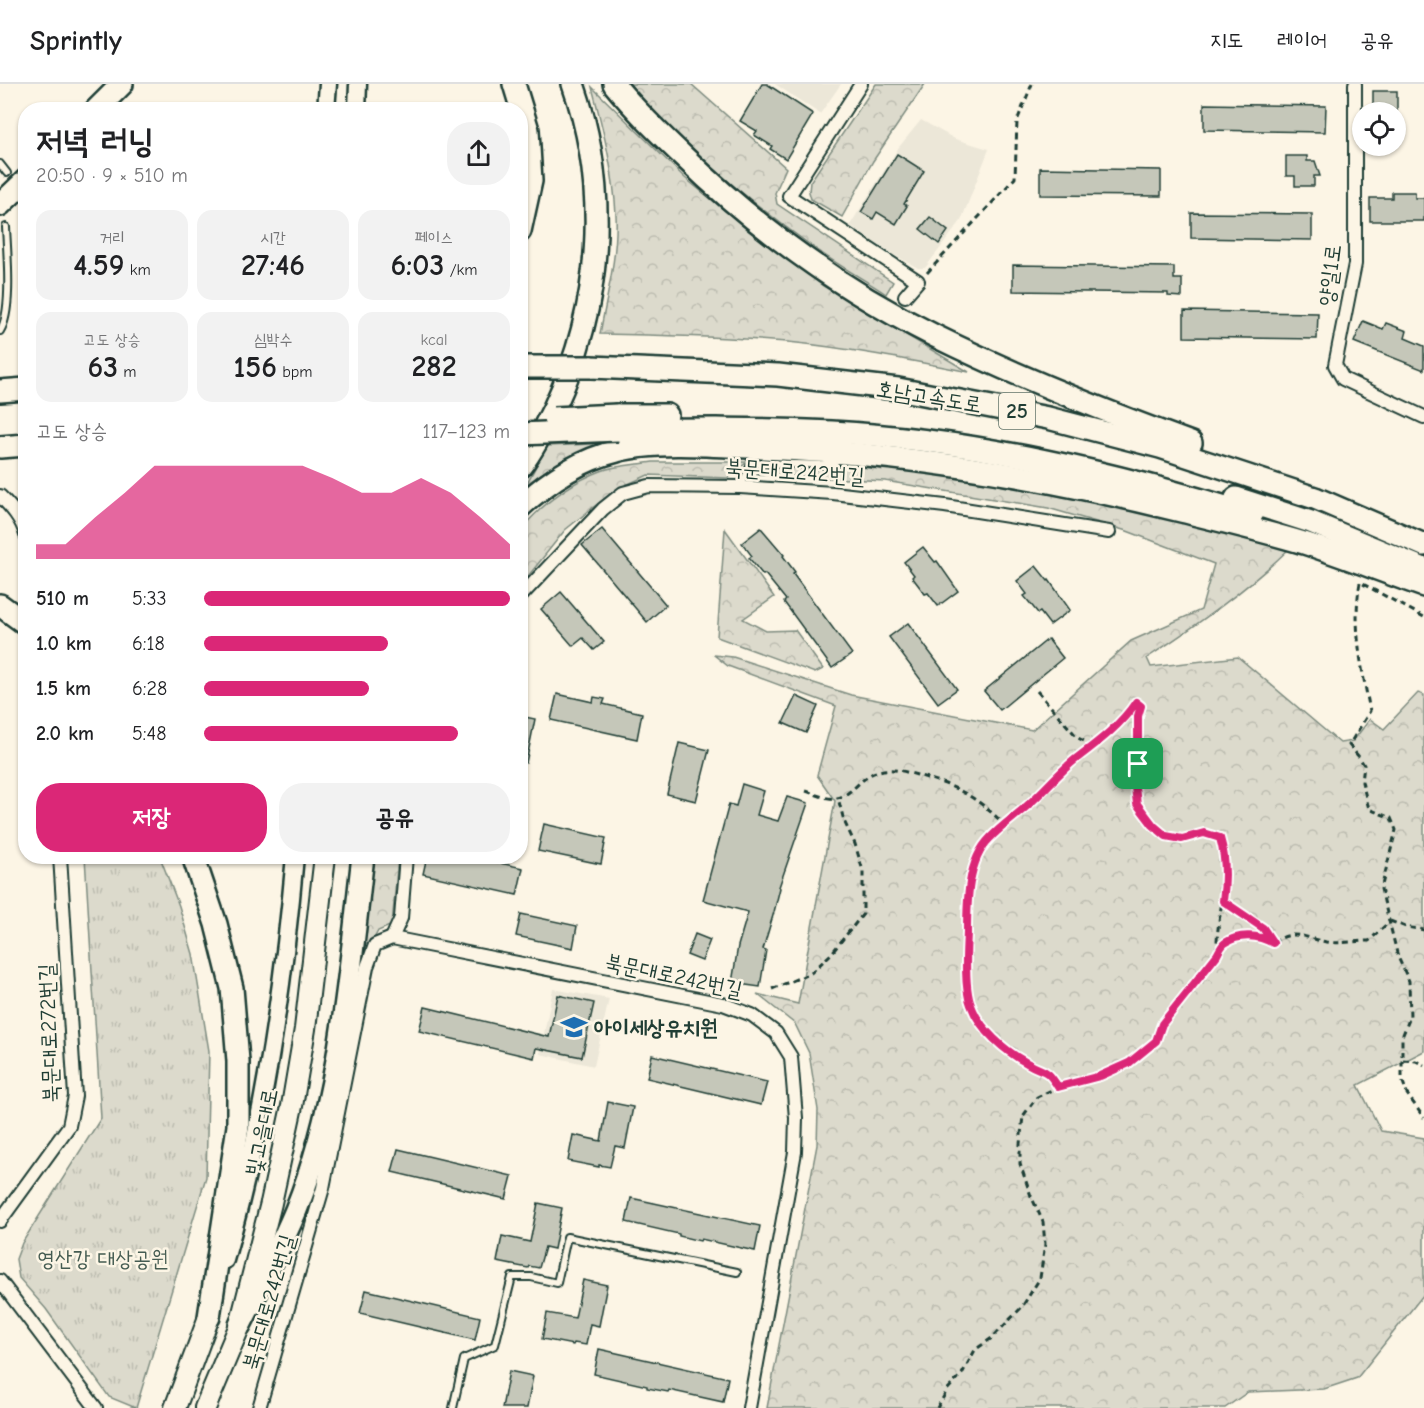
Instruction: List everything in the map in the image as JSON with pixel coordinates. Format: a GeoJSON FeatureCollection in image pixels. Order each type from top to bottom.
{"type":"FeatureCollection","features":[{"type":"Feature","properties":{"kind":"highway"},"geometry":{"type":"LineString","coordinates":[[92,102],[105,84]]}},
{"type":"Feature","properties":{"kind":"highway"},"geometry":{"type":"LineString","coordinates":[[104,102],[122,84]]}},
{"type":"Feature","properties":{"kind":"highway"},"geometry":{"type":"LineString","coordinates":[[514,84],[520,102]]}},
{"type":"Feature","properties":{"kind":"highway"},"geometry":{"type":"LineString","coordinates":[[528,455],[539,439],[564,385],[584,325],[592,285],[597,212],[594,172],[584,116],[573,84]]}},
{"type":"Feature","properties":{"kind":"highway"},"geometry":{"type":"LineString","coordinates":[[614,84],[640,115],[747,213],[795,251],[864,296],[933,335],[1040,384],[1212,450],[1315,498]]}},
{"type":"Feature","properties":{"kind":"highway"},"geometry":{"type":"LineString","coordinates":[[528,129],[531,181],[528,195]]}},
{"type":"Feature","properties":{"kind":"highway"},"geometry":{"type":"LineString","coordinates":[[0,205],[16,176]]}},
{"type":"Feature","properties":{"kind":"highway","name":"호남고속도로"},"geometry":{"type":"LineString","coordinates":[[528,367],[591,367],[778,375],[898,389],[974,402],[1048,418],[1160,447],[1315,498],[1424,545]]}},
{"type":"Feature","properties":{"kind":"highway"},"geometry":{"type":"LineString","coordinates":[[0,391],[18,390]]}},
{"type":"Feature","properties":{"kind":"highway","name":"호남고속도로"},"geometry":{"type":"LineString","coordinates":[[528,420],[618,423],[735,416],[865,422],[949,432],[1127,466],[1204,487],[1311,522],[1424,569]]}},
{"type":"Feature","properties":{"kind":"highway"},"geometry":{"type":"LineString","coordinates":[[528,433],[618,423],[833,432],[909,439],[1009,454],[1143,484],[1276,523],[1358,554],[1424,586]]}},
{"type":"Feature","properties":{"kind":"highway"},"geometry":{"type":"LineString","coordinates":[[0,447],[18,446]]}},
{"type":"Feature","properties":{"kind":"highway"},"geometry":{"type":"LineString","coordinates":[[528,499],[543,485],[575,466],[617,450],[651,446],[714,446],[831,450],[1046,480],[1122,497],[1295,541],[1424,586]]}},
{"type":"Feature","properties":{"kind":"highway"},"geometry":{"type":"LineString","coordinates":[[0,605],[18,619]]}},
{"type":"Feature","properties":{"kind":"highway"},"geometry":{"type":"LineString","coordinates":[[196,864],[216,924],[232,988],[238,1061],[238,1126],[209,1317]]}},
{"type":"Feature","properties":{"kind":"highway","name":"빛고을대로"},"geometry":{"type":"LineString","coordinates":[[205,1408],[240,1324],[271,1203],[292,1106],[315,952],[324,864]]}},
{"type":"Feature","properties":{"kind":"highway"},"geometry":{"type":"LineString","coordinates":[[240,1324],[296,1210],[318,1144],[336,1065],[362,864]]}},
{"type":"Feature","properties":{"kind":"highway","name":"빛고을대로"},"geometry":{"type":"LineString","coordinates":[[175,1408],[209,1317]]}},
{"type":"Feature","properties":{"kind":"main road"},"geometry":{"type":"LineString","coordinates":[[327,102],[328,84]]}},
{"type":"Feature","properties":{"kind":"main road"},"geometry":{"type":"LineString","coordinates":[[357,102],[358,84]]}},
{"type":"Feature","properties":{"kind":"main road","name":"빛고을대로"},"geometry":{"type":"LineString","coordinates":[[209,1317],[242,1203],[262,1108],[286,953],[294,864]]}},
{"type":"Feature","properties":{"kind":"street"},"geometry":{"type":"LineString","coordinates":[[861,84],[789,196],[918,281],[905,296]]}},
{"type":"Feature","properties":{"kind":"street","name":"양일1로"},"geometry":{"type":"LineString","coordinates":[[1355,84],[1355,264],[1335,365],[1343,379],[1424,417]]}},
{"type":"Feature","properties":{"kind":"street","name":"북문대로242번길"},"geometry":{"type":"LineString","coordinates":[[528,589],[603,509],[623,493],[649,486],[833,493],[889,499],[1109,532]]}},
{"type":"Feature","properties":{"kind":"street"},"geometry":{"type":"LineString","coordinates":[[0,496],[18,518]]}},
{"type":"Feature","properties":{"kind":"street","name":"북문대로272번길"},"geometry":{"type":"LineString","coordinates":[[0,1221],[69,1126],[73,1111],[75,1096],[60,864]]}},
{"type":"Feature","properties":{"kind":"street"},"geometry":{"type":"LineString","coordinates":[[392,938],[401,918],[405,864]]}},
{"type":"Feature","properties":{"kind":"street","name":"북문대로242번길"},"geometry":{"type":"LineString","coordinates":[[259,1408],[323,1188],[367,967],[375,945],[392,938],[723,1004],[752,1015],[776,1033],[791,1057],[796,1108],[795,1152],[749,1408]]}},
{"type":"Feature","properties":{"kind":"street"},"geometry":{"type":"LineString","coordinates":[[0,1281],[96,1408]]}},
{"type":"Feature","properties":{"kind":"lane"},"geometry":{"type":"LineString","coordinates":[[0,164],[16,176]]}},
{"type":"Feature","properties":{"kind":"lane"},"geometry":{"type":"LineString","coordinates":[[0,331],[3,327],[7,301],[6,227]]}},
{"type":"Feature","properties":{"kind":"lane"},"geometry":{"type":"LineString","coordinates":[[740,488],[752,463],[835,465]]}},
{"type":"Feature","properties":{"kind":"lane"},"geometry":{"type":"LineString","coordinates":[[453,1408],[464,1359],[495,1346],[512,1277],[531,1277],[557,1283],[567,1237],[737,1272]]}},
{"type":"Feature","properties":{"kind":"path"},"geometry":{"type":"LineString","coordinates":[[918,281],[931,270],[1015,178],[1017,121],[1032,84]]}},
{"type":"Feature","properties":{"kind":"path"},"geometry":{"type":"LineString","coordinates":[[1360,583],[1357,598],[1358,642],[1370,711],[1349,745],[1364,765],[1362,782],[1369,809],[1391,818],[1396,830],[1381,889],[1398,957],[1409,981],[1410,1017],[1402,1037],[1402,1079],[1407,1094],[1424,1118]]}},
{"type":"Feature","properties":{"kind":"path"},"geometry":{"type":"LineString","coordinates":[[1037,692],[1078,738],[1094,746]]}},
{"type":"Feature","properties":{"kind":"path"},"geometry":{"type":"LineString","coordinates":[[1058,1087],[1049,1072],[1027,1063],[991,1037],[970,1005],[966,966],[971,879],[977,857],[988,839],[1028,805],[1067,766],[1094,746],[1128,715],[1136,702],[1141,706],[1138,716],[1138,764],[1135,787],[1137,804],[1153,825],[1166,836],[1182,839],[1204,833],[1220,838],[1225,853],[1225,887],[1217,922],[1217,955]]}},
{"type":"Feature","properties":{"kind":"path"},"geometry":{"type":"LineString","coordinates":[[806,791],[838,798],[876,772],[900,769],[936,779],[964,792],[983,804],[1004,825]]}},
{"type":"Feature","properties":{"kind":"path"},"geometry":{"type":"LineString","coordinates":[[772,988],[811,974],[831,954],[863,914],[863,871],[838,798]]}},
{"type":"Feature","properties":{"kind":"path"},"geometry":{"type":"LineString","coordinates":[[1223,901],[1263,928],[1273,943]]}},
{"type":"Feature","properties":{"kind":"path"},"geometry":{"type":"LineString","coordinates":[[1390,921],[1424,930]]}},
{"type":"Feature","properties":{"kind":"path"},"geometry":{"type":"LineString","coordinates":[[1273,943],[1281,937],[1294,934],[1327,942],[1369,941],[1390,921]]}},
{"type":"Feature","properties":{"kind":"path"},"geometry":{"type":"LineString","coordinates":[[937,1408],[948,1389],[962,1374],[975,1350],[992,1338],[1022,1306],[1040,1278],[1045,1244],[1043,1222],[1020,1164],[1023,1116],[1037,1097],[1058,1087],[1100,1076],[1129,1063],[1156,1041],[1162,1024],[1224,943],[1239,937],[1254,936],[1273,943]]}},
{"type":"Feature","properties":{"kind":"path"},"geometry":{"type":"LineString","coordinates":[[1402,1060],[1416,1061],[1424,1065]]}},
{"type":"Feature","properties":{"kind":"shaded area"},"geometry":{"type":"Polygon","coordinates":[[[775,84],[841,84],[820,114],[775,84]]]}},
{"type":"Feature","properties":{"kind":"shaded area"},"geometry":{"type":"Polygon","coordinates":[[[921,120],[955,139],[989,149],[961,221],[925,268],[918,268],[880,247],[850,225],[899,147],[921,120]]]}},
{"type":"Feature","properties":{"kind":"shaded area","name":"아이세상유치원"},"geometry":{"type":"Polygon","coordinates":[[[553,989],[609,999],[594,1066],[540,1054],[553,989]]]}},
{"type":"Feature","properties":{"kind":"green space"},"geometry":{"type":"Polygon","coordinates":[[[627,84],[691,84],[786,168],[775,193],[777,204],[893,282],[886,294],[788,229],[739,190],[692,150],[627,84]]]}},
{"type":"Feature","properties":{"kind":"green space"},"geometry":{"type":"Polygon","coordinates":[[[876,84],[925,84],[873,161],[842,217],[811,199],[810,182],[876,84]]]}},
{"type":"Feature","properties":{"kind":"green space"},"geometry":{"type":"Polygon","coordinates":[[[592,87],[685,178],[750,231],[823,286],[969,372],[856,351],[788,342],[694,336],[600,334],[614,260],[616,215],[604,135],[592,87]]]}},
{"type":"Feature","properties":{"kind":"green space"},"geometry":{"type":"Polygon","coordinates":[[[615,443],[528,490],[528,481],[547,446],[615,443]]]}},
{"type":"Feature","properties":{"kind":"green space"},"geometry":{"type":"Polygon","coordinates":[[[844,461],[1047,488],[1291,547],[1222,606],[1147,658],[1151,667],[1238,657],[1340,743],[1353,741],[1370,719],[1384,729],[1418,693],[1424,695],[1424,1051],[1358,1085],[1381,1131],[1424,1138],[1424,1294],[1357,1378],[1324,1389],[1248,1392],[1225,1408],[767,1408],[817,1145],[818,1110],[809,1053],[795,1024],[757,994],[798,1004],[835,801],[817,775],[836,706],[728,666],[714,655],[733,657],[851,695],[1032,730],[1131,641],[1201,610],[1214,564],[1127,531],[1048,508],[885,481],[757,474],[760,466],[841,468],[844,461]]]}},
{"type":"Feature","properties":{"kind":"green space"},"geometry":{"type":"Polygon","coordinates":[[[653,462],[747,462],[728,478],[648,475],[615,490],[565,530],[528,576],[528,522],[567,488],[613,467],[653,462]]]}},
{"type":"Feature","properties":{"kind":"green space"},"geometry":{"type":"Polygon","coordinates":[[[725,529],[774,597],[743,619],[766,631],[795,630],[823,669],[815,673],[717,637],[725,529]]]}},
{"type":"Feature","properties":{"kind":"green space","name":"영산강 대상공원"},"geometry":{"type":"Polygon","coordinates":[[[85,864],[163,864],[179,906],[193,954],[209,1051],[206,1177],[136,1408],[109,1397],[46,1309],[19,1278],[16,1259],[22,1243],[101,1118],[85,864]]]}},
{"type":"Feature","properties":{"kind":"green space"},"geometry":{"type":"Polygon","coordinates":[[[372,864],[397,864],[392,925],[378,931],[371,944],[361,944],[372,864]]]}},
{"type":"Feature","properties":{"kind":"building"},"geometry":{"type":"Polygon","coordinates":[[[762,84],[767,84],[813,114],[786,159],[770,149],[772,146],[754,135],[757,131],[740,121],[762,84]]]}},
{"type":"Feature","properties":{"kind":"building"},"geometry":{"type":"Polygon","coordinates":[[[1373,91],[1397,91],[1397,102],[1373,102],[1373,91]]]}},
{"type":"Feature","properties":{"kind":"building"},"geometry":{"type":"Polygon","coordinates":[[[1204,104],[1326,106],[1325,132],[1204,130],[1204,104]]]}},
{"type":"Feature","properties":{"kind":"building"},"geometry":{"type":"Polygon","coordinates":[[[897,154],[924,171],[904,204],[907,206],[896,224],[877,212],[873,219],[861,212],[897,154]]]}},
{"type":"Feature","properties":{"kind":"building"},"geometry":{"type":"Polygon","coordinates":[[[1286,156],[1307,156],[1307,161],[1315,161],[1320,176],[1314,176],[1314,186],[1295,186],[1295,176],[1286,176],[1286,156]]]}},
{"type":"Feature","properties":{"kind":"building"},"geometry":{"type":"Polygon","coordinates":[[[1040,168],[1161,170],[1161,196],[1040,195],[1040,168]]]}},
{"type":"Feature","properties":{"kind":"building"},"geometry":{"type":"Polygon","coordinates":[[[1392,192],[1415,192],[1415,198],[1424,198],[1424,221],[1370,221],[1370,198],[1392,198],[1392,192]]]}},
{"type":"Feature","properties":{"kind":"building"},"geometry":{"type":"Polygon","coordinates":[[[1191,213],[1312,214],[1312,240],[1191,238],[1191,213]]]}},
{"type":"Feature","properties":{"kind":"building"},"geometry":{"type":"Polygon","coordinates":[[[930,217],[948,231],[939,244],[920,229],[930,217]]]}},
{"type":"Feature","properties":{"kind":"building"},"geometry":{"type":"Polygon","coordinates":[[[1013,265],[1174,267],[1174,279],[1182,279],[1182,297],[1168,296],[1168,293],[1013,291],[1013,265]]]}},
{"type":"Feature","properties":{"kind":"building"},"geometry":{"type":"Polygon","coordinates":[[[1184,311],[1318,313],[1317,339],[1184,337],[1184,311]]]}},
{"type":"Feature","properties":{"kind":"building"},"geometry":{"type":"Polygon","coordinates":[[[1363,321],[1383,329],[1386,323],[1407,331],[1405,338],[1424,346],[1424,370],[1354,342],[1363,321]]]}},
{"type":"Feature","properties":{"kind":"building"},"geometry":{"type":"Polygon","coordinates":[[[761,528],[784,555],[795,572],[793,574],[852,654],[832,668],[784,602],[786,600],[749,558],[752,556],[742,543],[761,528]]]}},
{"type":"Feature","properties":{"kind":"building"},"geometry":{"type":"Polygon","coordinates":[[[602,529],[666,605],[647,622],[582,545],[602,529]]]}},
{"type":"Feature","properties":{"kind":"building"},"geometry":{"type":"Polygon","coordinates":[[[923,547],[935,562],[937,561],[958,591],[938,606],[928,593],[925,594],[904,562],[923,547]]]}},
{"type":"Feature","properties":{"kind":"building"},"geometry":{"type":"Polygon","coordinates":[[[1036,566],[1070,610],[1050,625],[1024,596],[1027,594],[1017,581],[1036,566]]]}},
{"type":"Feature","properties":{"kind":"building"},"geometry":{"type":"Polygon","coordinates":[[[561,592],[604,642],[594,650],[583,638],[573,646],[541,609],[561,592]]]}},
{"type":"Feature","properties":{"kind":"building"},"geometry":{"type":"Polygon","coordinates":[[[908,623],[957,689],[938,703],[889,637],[908,623]]]}},
{"type":"Feature","properties":{"kind":"building"},"geometry":{"type":"Polygon","coordinates":[[[1048,639],[1063,658],[1000,710],[984,691],[1048,639]]]}},
{"type":"Feature","properties":{"kind":"building"},"geometry":{"type":"Polygon","coordinates":[[[557,694],[593,702],[594,697],[605,699],[603,704],[642,713],[637,739],[551,720],[557,694]]]}},
{"type":"Feature","properties":{"kind":"building"},"geometry":{"type":"Polygon","coordinates":[[[796,696],[818,706],[806,733],[783,723],[796,696]]]}},
{"type":"Feature","properties":{"kind":"building"},"geometry":{"type":"Polygon","coordinates":[[[528,718],[535,719],[528,753],[528,718]]]}},
{"type":"Feature","properties":{"kind":"building"},"geometry":{"type":"Polygon","coordinates":[[[679,743],[709,750],[696,801],[667,794],[679,743]]]}},
{"type":"Feature","properties":{"kind":"building"},"geometry":{"type":"Polygon","coordinates":[[[742,784],[764,791],[757,815],[778,821],[787,797],[808,803],[779,887],[763,949],[766,950],[760,987],[732,983],[738,946],[748,912],[703,900],[729,804],[736,806],[742,784]]]}},
{"type":"Feature","properties":{"kind":"building"},"geometry":{"type":"Polygon","coordinates":[[[544,824],[606,838],[601,864],[538,851],[544,824]]]}},
{"type":"Feature","properties":{"kind":"building"},"geometry":{"type":"Polygon","coordinates":[[[425,864],[505,864],[523,868],[517,895],[423,874],[425,864]]]}},
{"type":"Feature","properties":{"kind":"building"},"geometry":{"type":"Polygon","coordinates":[[[521,914],[577,926],[573,948],[516,936],[521,914]]]}},
{"type":"Feature","properties":{"kind":"building"},"geometry":{"type":"Polygon","coordinates":[[[695,934],[710,940],[702,961],[687,955],[695,934]]]}},
{"type":"Feature","properties":{"kind":"building"},"geometry":{"type":"Polygon","coordinates":[[[558,995],[594,1003],[582,1057],[536,1048],[534,1058],[419,1031],[425,1007],[549,1037],[558,995]]]}},
{"type":"Feature","properties":{"kind":"building"},"geometry":{"type":"Polygon","coordinates":[[[652,1055],[767,1082],[761,1105],[647,1078],[652,1055]]]}},
{"type":"Feature","properties":{"kind":"building"},"geometry":{"type":"Polygon","coordinates":[[[608,1102],[633,1107],[625,1148],[615,1146],[610,1167],[568,1161],[573,1135],[601,1141],[608,1102]]]}},
{"type":"Feature","properties":{"kind":"building"},"geometry":{"type":"Polygon","coordinates":[[[398,1149],[512,1176],[506,1199],[392,1172],[398,1149]]]}},
{"type":"Feature","properties":{"kind":"building"},"geometry":{"type":"Polygon","coordinates":[[[631,1198],[760,1226],[755,1251],[701,1239],[700,1241],[626,1222],[631,1198]]]}},
{"type":"Feature","properties":{"kind":"building"},"geometry":{"type":"Polygon","coordinates":[[[538,1203],[562,1208],[554,1249],[545,1247],[539,1268],[497,1262],[502,1236],[530,1242],[538,1203]]]}},
{"type":"Feature","properties":{"kind":"building"},"geometry":{"type":"Polygon","coordinates":[[[583,1280],[607,1285],[599,1326],[590,1324],[586,1345],[542,1339],[547,1313],[575,1318],[583,1280]]]}},
{"type":"Feature","properties":{"kind":"building"},"geometry":{"type":"Polygon","coordinates":[[[366,1290],[480,1317],[475,1340],[360,1313],[366,1290]]]}},
{"type":"Feature","properties":{"kind":"building"},"geometry":{"type":"Polygon","coordinates":[[[599,1349],[728,1378],[723,1402],[669,1390],[668,1392],[647,1388],[647,1386],[594,1374],[599,1349]]]}},
{"type":"Feature","properties":{"kind":"building"},"geometry":{"type":"Polygon","coordinates":[[[509,1371],[533,1376],[527,1408],[502,1408],[509,1371]]]}},
{"type":"Feature","properties":{"kind":"place","name":"아이세상유치원"},"geometry":{"type":"Point","coordinates":[574,1027]}},
{"type":"Feature","properties":{"kind":"route"},"geometry":{"type":"LineString","coordinates":[[1136,702],[1141,706],[1138,716],[1138,764],[1135,787],[1137,804],[1146,816],[1166,836],[1182,839],[1204,833],[1220,838],[1225,853],[1223,901],[1263,928],[1273,943],[1254,936],[1239,937],[1224,943],[1162,1024],[1156,1041],[1129,1063],[1100,1076],[1058,1087],[1049,1072],[1027,1063],[991,1037],[970,1005],[966,966],[971,879],[977,857],[988,839],[1028,805],[1067,766],[1094,746],[1128,715],[1136,702]]}}]}
